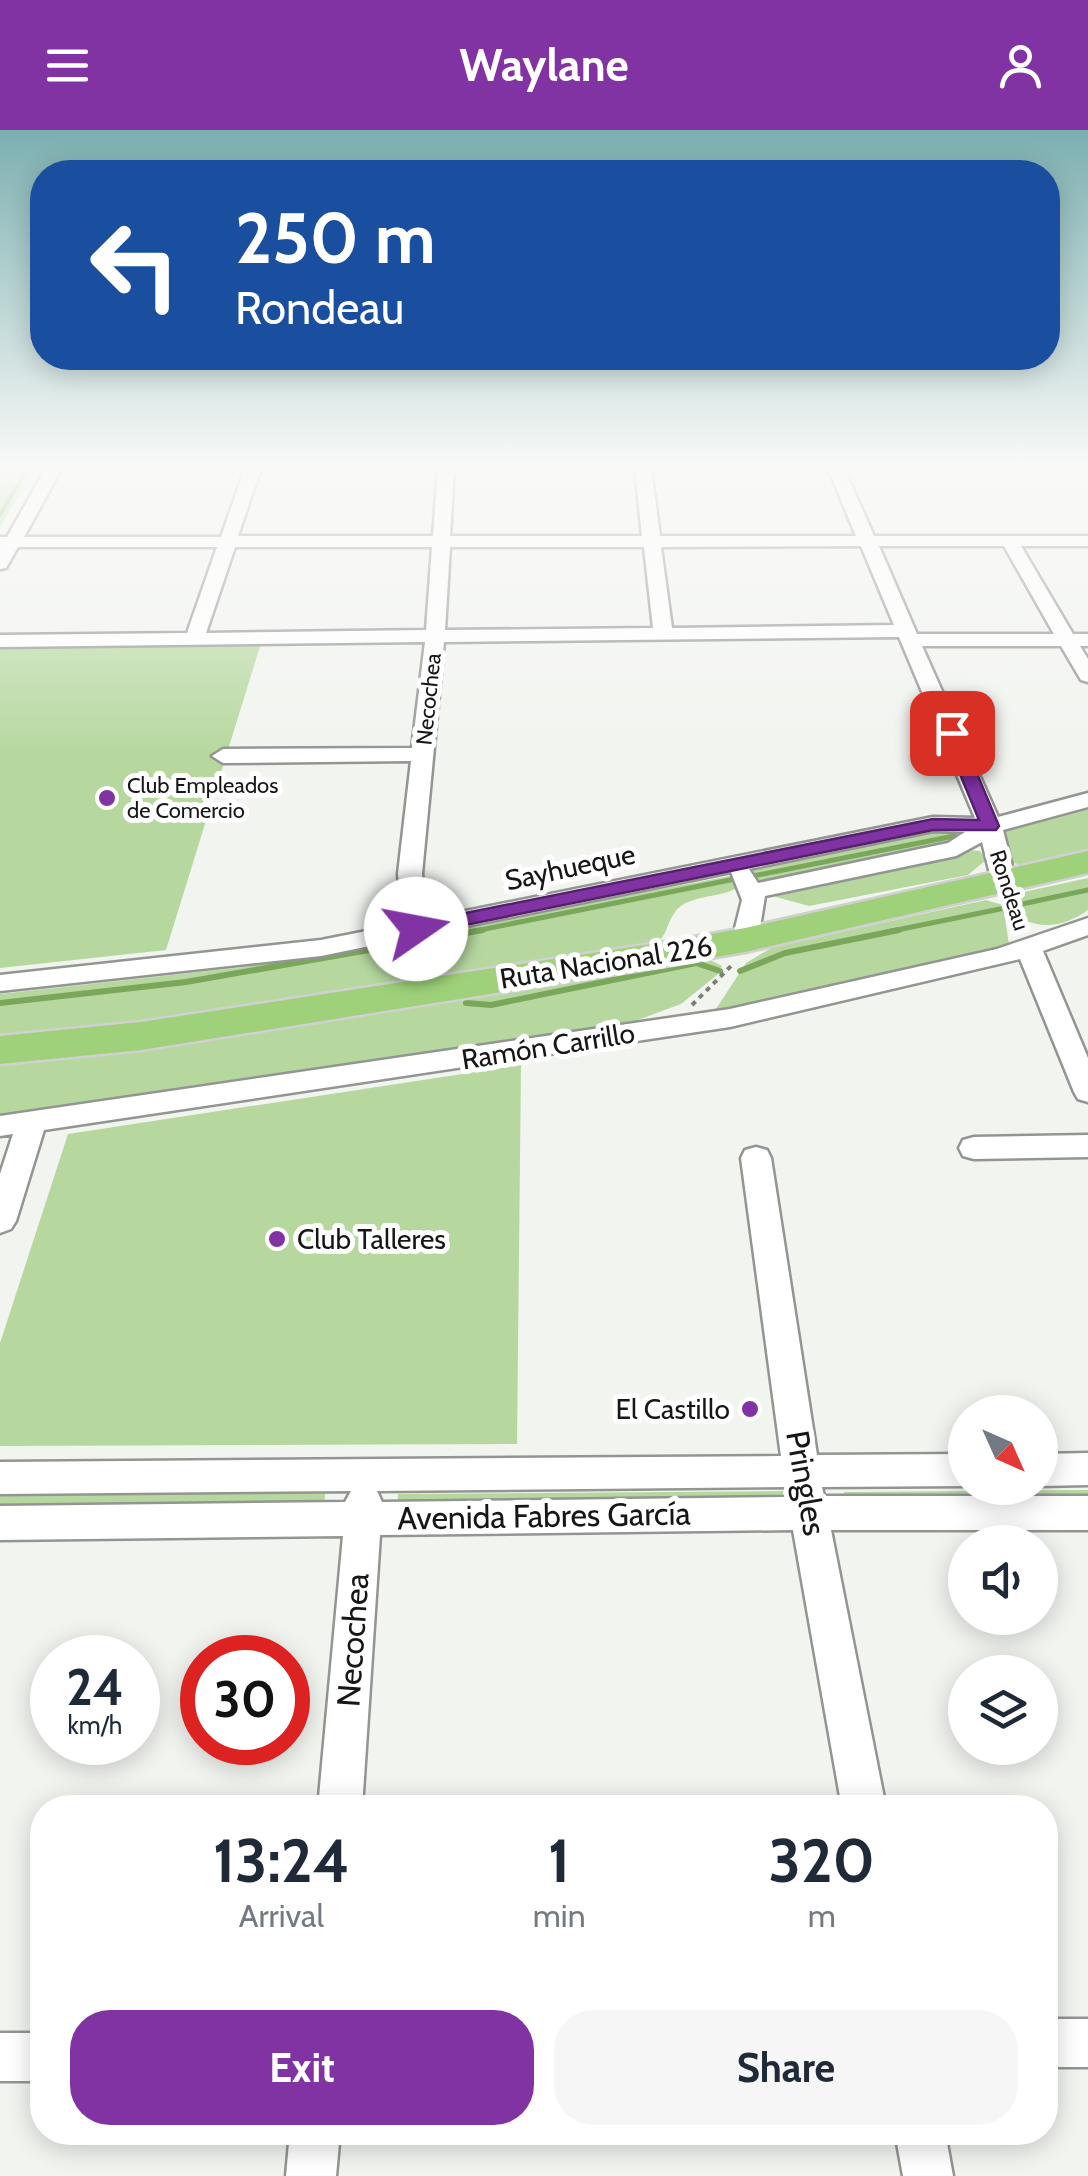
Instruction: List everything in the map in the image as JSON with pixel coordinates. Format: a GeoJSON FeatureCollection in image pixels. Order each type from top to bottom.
{"type":"FeatureCollection","features":[{"type":"Feature","properties":{"kind":"highway","name":"Ruta Nacional 226"},"geometry":{"type":"LineString","coordinates":[[0,1050],[141,1036],[745,940],[1088,862]]}},
{"type":"Feature","properties":{"kind":"street"},"geometry":{"type":"LineString","coordinates":[[194,640],[220,563]]}},
{"type":"Feature","properties":{"kind":"street","name":"Necochea"},"geometry":{"type":"LineString","coordinates":[[416,929],[410,905],[410,874],[435,637],[437,563]]}},
{"type":"Feature","properties":{"kind":"street"},"geometry":{"type":"LineString","coordinates":[[655,563],[664,634]]}},
{"type":"Feature","properties":{"kind":"street","name":"Rondeau"},"geometry":{"type":"LineString","coordinates":[[879,563],[990,826],[1004,882]]}},
{"type":"Feature","properties":{"kind":"street"},"geometry":{"type":"LineString","coordinates":[[1025,563],[1077,640],[1088,676]]}},
{"type":"Feature","properties":{"kind":"street"},"geometry":{"type":"LineString","coordinates":[[0,641],[664,634],[1077,640]]}},
{"type":"Feature","properties":{"kind":"street"},"geometry":{"type":"LineString","coordinates":[[223,756],[423,754]]}},
{"type":"Feature","properties":{"kind":"street","name":"Sayhueque"},"geometry":{"type":"LineString","coordinates":[[0,983],[240,960],[416,929],[933,824],[990,826],[1088,800]]}},
{"type":"Feature","properties":{"kind":"street"},"geometry":{"type":"LineString","coordinates":[[752,891],[956,850],[990,826]]}},
{"type":"Feature","properties":{"kind":"street"},"geometry":{"type":"LineString","coordinates":[[735,863],[754,900],[745,940]]}},
{"type":"Feature","properties":{"kind":"street","name":"Ramón Carrillo"},"geometry":{"type":"LineString","coordinates":[[0,1126],[730,1018],[1004,956],[1088,926]]}},
{"type":"Feature","properties":{"kind":"street","name":"Rondeau"},"geometry":{"type":"LineString","coordinates":[[1027,945],[1088,1092]]}},
{"type":"Feature","properties":{"kind":"street"},"geometry":{"type":"LineString","coordinates":[[0,1221],[32,1122]]}},
{"type":"Feature","properties":{"kind":"street"},"geometry":{"type":"LineString","coordinates":[[974,1148],[1088,1146]]}},
{"type":"Feature","properties":{"kind":"street","name":"Pringles"},"geometry":{"type":"LineString","coordinates":[[756,1158],[802,1471],[862,1795]]}},
{"type":"Feature","properties":{"kind":"street"},"geometry":{"type":"LineString","coordinates":[[1058,1470],[1088,1469]]}},
{"type":"Feature","properties":{"kind":"street","name":"Avenida Fabres García"},"geometry":{"type":"LineString","coordinates":[[0,1478],[948,1470]]}},
{"type":"Feature","properties":{"kind":"street","name":"Necochea"},"geometry":{"type":"LineString","coordinates":[[341,1795],[362,1518],[369,1474]]}},
{"type":"Feature","properties":{"kind":"street","name":"Avenida Fabres García"},"geometry":{"type":"LineString","coordinates":[[0,1523],[811,1512],[1088,1513]]}},
{"type":"Feature","properties":{"kind":"street"},"geometry":{"type":"LineString","coordinates":[[1058,2043],[1088,2042]]}},
{"type":"Feature","properties":{"kind":"street"},"geometry":{"type":"LineString","coordinates":[[0,2058],[30,2057]]}},
{"type":"Feature","properties":{"kind":"street"},"geometry":{"type":"LineString","coordinates":[[311,2176],[314,2145]]}},
{"type":"Feature","properties":{"kind":"street"},"geometry":{"type":"LineString","coordinates":[[922,2145],[928,2176]]}},
{"type":"Feature","properties":{"kind":"path","name":"Rondeau"},"geometry":{"type":"LineString","coordinates":[[1004,882],[1027,945]]}},
{"type":"Feature","properties":{"kind":"path"},"geometry":{"type":"LineString","coordinates":[[648,1031],[689,1007],[718,983],[737,959],[745,940]]}},
{"type":"Feature","properties":{"kind":"green space","name":"Club Empleados de Comercio"},"geometry":{"type":"Polygon","coordinates":[[[261,643],[166,950],[0,968],[0,646],[261,643]]]}},
{"type":"Feature","properties":{"kind":"green space"},"geometry":{"type":"Polygon","coordinates":[[[1088,803],[1088,850],[1026,866],[1009,862],[1002,839],[1005,826],[1088,803]]]}},
{"type":"Feature","properties":{"kind":"green space"},"geometry":{"type":"Polygon","coordinates":[[[972,829],[949,844],[759,887],[746,872],[936,830],[972,829]]]}},
{"type":"Feature","properties":{"kind":"green space"},"geometry":{"type":"Polygon","coordinates":[[[969,850],[980,851],[986,860],[968,875],[809,906],[776,897],[771,890],[969,850]]]}},
{"type":"Feature","properties":{"kind":"green space"},"geometry":{"type":"Polygon","coordinates":[[[730,876],[738,884],[735,889],[680,906],[654,945],[100,1029],[0,1039],[0,994],[244,967],[730,876]]]}},
{"type":"Feature","properties":{"kind":"green space"},"geometry":{"type":"Polygon","coordinates":[[[1088,878],[1088,910],[1057,924],[1024,920],[1015,899],[1019,893],[1088,878]]]}},
{"type":"Feature","properties":{"kind":"green space"},"geometry":{"type":"Polygon","coordinates":[[[986,900],[1003,905],[1009,945],[997,954],[736,1010],[716,1009],[746,963],[773,947],[986,900]]]}},
{"type":"Feature","properties":{"kind":"green space"},"geometry":{"type":"Polygon","coordinates":[[[704,957],[722,966],[717,975],[681,1004],[635,1021],[521,1043],[0,1116],[0,1057],[704,957]]]}},
{"type":"Feature","properties":{"kind":"green space","name":"Club Talleres"},"geometry":{"type":"Polygon","coordinates":[[[521,1065],[517,1444],[0,1446],[0,1343],[68,1134],[521,1065]]]}},
{"type":"Feature","properties":{"kind":"green space"},"geometry":{"type":"Polygon","coordinates":[[[326,1488],[324,1503],[0,1506],[0,1491],[326,1488]]]}},
{"type":"Feature","properties":{"kind":"green space"},"geometry":{"type":"Polygon","coordinates":[[[1058,1490],[1088,1490],[1088,1505],[847,1508],[844,1492],[948,1491],[948,1505],[1058,1505],[1058,1490]]]}},
{"type":"Feature","properties":{"kind":"green space"},"geometry":{"type":"Polygon","coordinates":[[[783,1491],[785,1506],[397,1509],[398,1494],[783,1491]]]}},
{"type":"Feature","properties":{"kind":"waterway"},"geometry":{"type":"LineString","coordinates":[[753,876],[954,836]]}},
{"type":"Feature","properties":{"kind":"waterway"},"geometry":{"type":"LineString","coordinates":[[470,932],[735,879]]}},
{"type":"Feature","properties":{"kind":"waterway"},"geometry":{"type":"LineString","coordinates":[[1022,904],[1088,890]]}},
{"type":"Feature","properties":{"kind":"waterway"},"geometry":{"type":"LineString","coordinates":[[887,932],[1005,908]]}},
{"type":"Feature","properties":{"kind":"waterway"},"geometry":{"type":"LineString","coordinates":[[0,1003],[186,982],[483,930]]}},
{"type":"Feature","properties":{"kind":"waterway"},"geometry":{"type":"LineString","coordinates":[[740,971],[785,953],[899,930]]}},
{"type":"Feature","properties":{"kind":"waterway"},"geometry":{"type":"LineString","coordinates":[[466,1003],[491,1005],[696,963],[720,971]]}},
{"type":"Feature","properties":{"kind":"place","name":"Club Empleados de Comercio"},"geometry":{"type":"Point","coordinates":[107,798]}},
{"type":"Feature","properties":{"kind":"place","name":"Club Talleres"},"geometry":{"type":"Point","coordinates":[277,1239]}},
{"type":"Feature","properties":{"kind":"place","name":"El Castillo"},"geometry":{"type":"Point","coordinates":[750,1409]}},
{"type":"Feature","properties":{"kind":"route"},"geometry":{"type":"LineString","coordinates":[[416,929],[933,824],[990,826],[952,733]]}}]}
